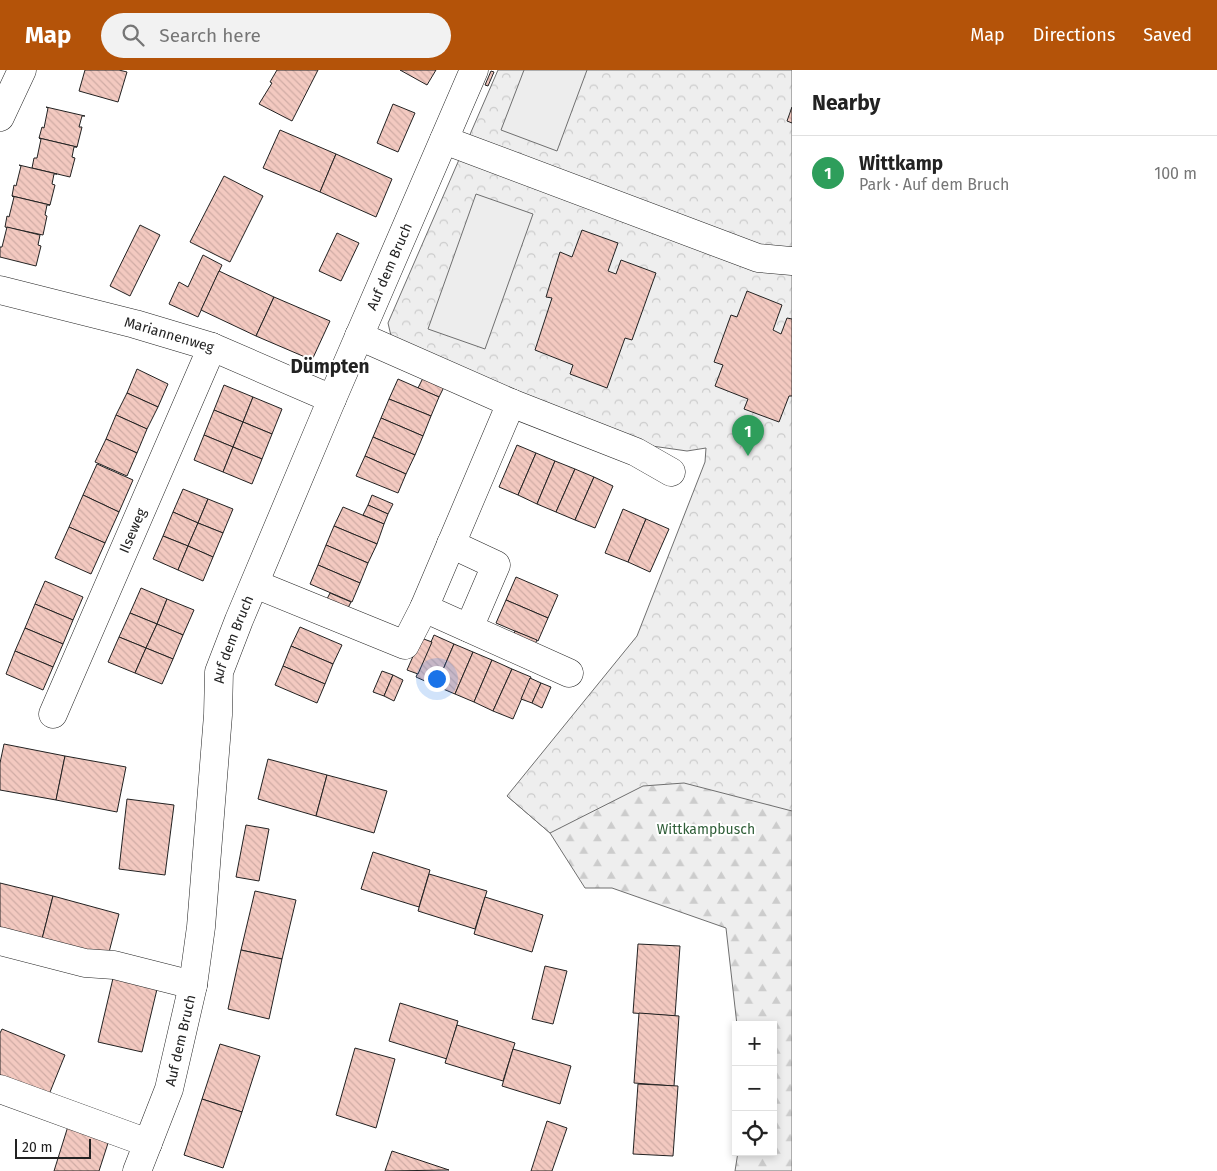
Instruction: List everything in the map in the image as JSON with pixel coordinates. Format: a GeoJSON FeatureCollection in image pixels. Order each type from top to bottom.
{"type":"FeatureCollection","features":[{"type":"Feature","properties":{"kind":"street"},"geometry":{"type":"LineString","coordinates":[[0,117],[22,70]]}},
{"type":"Feature","properties":{"kind":"street","name":"Auf dem Bruch"},"geometry":{"type":"LineString","coordinates":[[137,1171],[169,1089],[193,985],[201,928],[218,715],[219,672],[332,399],[474,70]]}},
{"type":"Feature","properties":{"kind":"street"},"geometry":{"type":"LineString","coordinates":[[444,140],[758,258],[792,261]]}},
{"type":"Feature","properties":{"kind":"street","name":"Mariannenweg"},"geometry":{"type":"LineString","coordinates":[[0,290],[135,324],[212,347],[332,399]]}},
{"type":"Feature","properties":{"kind":"street"},"geometry":{"type":"LineString","coordinates":[[359,336],[511,403],[636,452],[671,472]]}},
{"type":"Feature","properties":{"kind":"street","name":"Ilseweg"},"geometry":{"type":"LineString","coordinates":[[53,714],[212,347]]}},
{"type":"Feature","properties":{"kind":"street"},"geometry":{"type":"LineString","coordinates":[[255,584],[404,645],[424,608],[511,403]]}},
{"type":"Feature","properties":{"kind":"street"},"geometry":{"type":"LineString","coordinates":[[451,544],[496,565],[469,628]]}},
{"type":"Feature","properties":{"kind":"street"},"geometry":{"type":"LineString","coordinates":[[424,608],[569,672]]}},
{"type":"Feature","properties":{"kind":"street"},"geometry":{"type":"LineString","coordinates":[[0,941],[85,963],[114,965],[193,985]]}},
{"type":"Feature","properties":{"kind":"street"},"geometry":{"type":"LineString","coordinates":[[0,1089],[148,1143]]}},
{"type":"Feature","properties":{"kind":"green space"},"geometry":{"type":"Polygon","coordinates":[[[498,70],[792,70],[792,811],[684,783],[643,786],[550,833],[507,796],[637,636],[705,462],[706,448],[687,451],[652,446],[392,340],[388,323],[498,70]]]}},
{"type":"Feature","properties":{"kind":"green space","name":"Wittkampbusch"},"geometry":{"type":"Polygon","coordinates":[[[792,746],[792,1171],[735,1171],[737,1156],[777,1156],[777,1021],[737,1021],[726,928],[612,888],[585,888],[550,833],[507,796],[792,746]]]}},
{"type":"Feature","properties":{"kind":"shaded area"},"geometry":{"type":"Polygon","coordinates":[[[524,70],[587,70],[557,151],[501,130],[524,70]]]}},
{"type":"Feature","properties":{"kind":"shaded area"},"geometry":{"type":"Polygon","coordinates":[[[476,194],[533,214],[485,349],[428,329],[476,194]]]}},
{"type":"Feature","properties":{"kind":"building"},"geometry":{"type":"Polygon","coordinates":[[[85,70],[119,70],[127,72],[118,102],[79,91],[85,70]]]}},
{"type":"Feature","properties":{"kind":"building"},"geometry":{"type":"Polygon","coordinates":[[[277,70],[318,70],[292,121],[259,104],[272,83],[270,82],[277,70]]]}},
{"type":"Feature","properties":{"kind":"building"},"geometry":{"type":"Polygon","coordinates":[[[400,70],[436,70],[427,85],[400,70]]]}},
{"type":"Feature","properties":{"kind":"building"},"geometry":{"type":"Polygon","coordinates":[[[491,71],[494,72],[488,86],[485,85],[491,71]]]}},
{"type":"Feature","properties":{"kind":"building"},"geometry":{"type":"Polygon","coordinates":[[[393,104],[415,113],[398,152],[377,143],[393,104]]]}},
{"type":"Feature","properties":{"kind":"building"},"geometry":{"type":"Polygon","coordinates":[[[46,107],[85,116],[82,116],[79,127],[82,127],[77,147],[39,138],[42,127],[44,128],[48,108],[46,107]]]}},
{"type":"Feature","properties":{"kind":"building"},"geometry":{"type":"Polygon","coordinates":[[[792,107],[792,123],[787,121],[792,107]]]}},
{"type":"Feature","properties":{"kind":"building"},"geometry":{"type":"Polygon","coordinates":[[[280,130],[336,154],[320,192],[263,168],[280,130]]]}},
{"type":"Feature","properties":{"kind":"building"},"geometry":{"type":"Polygon","coordinates":[[[39,138],[77,147],[74,147],[72,157],[75,158],[70,177],[32,168],[34,158],[37,158],[41,139],[39,138]]]}},
{"type":"Feature","properties":{"kind":"building"},"geometry":{"type":"Polygon","coordinates":[[[336,154],[392,179],[376,217],[320,192],[336,154]]]}},
{"type":"Feature","properties":{"kind":"building"},"geometry":{"type":"Polygon","coordinates":[[[19,165],[57,174],[54,174],[52,184],[55,185],[50,205],[12,196],[21,166],[19,165]]]}},
{"type":"Feature","properties":{"kind":"building"},"geometry":{"type":"Polygon","coordinates":[[[224,176],[263,196],[230,262],[190,242],[224,176]]]}},
{"type":"Feature","properties":{"kind":"building"},"geometry":{"type":"Polygon","coordinates":[[[12,196],[50,205],[47,205],[43,235],[5,227],[14,197],[12,196]]]}},
{"type":"Feature","properties":{"kind":"building"},"geometry":{"type":"Polygon","coordinates":[[[140,225],[160,235],[130,296],[110,286],[140,225]]]}},
{"type":"Feature","properties":{"kind":"building"},"geometry":{"type":"Polygon","coordinates":[[[7,227],[40,235],[38,245],[41,246],[36,266],[0,257],[0,247],[2,247],[7,227]]]}},
{"type":"Feature","properties":{"kind":"building"},"geometry":{"type":"Polygon","coordinates":[[[582,230],[618,243],[608,271],[616,274],[621,260],[656,273],[632,340],[625,338],[607,388],[570,374],[573,365],[535,350],[552,298],[546,297],[560,252],[572,257],[582,230]]]}},
{"type":"Feature","properties":{"kind":"building"},"geometry":{"type":"Polygon","coordinates":[[[337,233],[359,243],[341,281],[319,271],[337,233]]]}},
{"type":"Feature","properties":{"kind":"building"},"geometry":{"type":"Polygon","coordinates":[[[203,255],[222,265],[198,317],[169,304],[179,282],[188,287],[203,255]]]}},
{"type":"Feature","properties":{"kind":"building"},"geometry":{"type":"Polygon","coordinates":[[[219,271],[274,297],[256,336],[201,310],[219,271]]]}},
{"type":"Feature","properties":{"kind":"building"},"geometry":{"type":"Polygon","coordinates":[[[747,291],[782,305],[773,330],[781,334],[787,318],[792,319],[792,396],[789,396],[779,422],[744,409],[748,399],[715,386],[723,365],[714,362],[731,315],[737,317],[747,291]]]}},
{"type":"Feature","properties":{"kind":"building"},"geometry":{"type":"Polygon","coordinates":[[[274,297],[330,321],[312,360],[256,336],[274,297]]]}},
{"type":"Feature","properties":{"kind":"building"},"geometry":{"type":"Polygon","coordinates":[[[137,369],[168,384],[158,407],[127,393],[137,369]]]}},
{"type":"Feature","properties":{"kind":"building"},"geometry":{"type":"Polygon","coordinates":[[[423,378],[444,387],[439,397],[418,388],[423,378]]]}},
{"type":"Feature","properties":{"kind":"building"},"geometry":{"type":"Polygon","coordinates":[[[398,379],[439,397],[431,416],[389,399],[398,379]]]}},
{"type":"Feature","properties":{"kind":"building"},"geometry":{"type":"Polygon","coordinates":[[[224,385],[253,397],[243,422],[214,410],[224,385]]]}},
{"type":"Feature","properties":{"kind":"building"},"geometry":{"type":"Polygon","coordinates":[[[127,393],[158,407],[147,429],[116,415],[127,393]]]}},
{"type":"Feature","properties":{"kind":"building"},"geometry":{"type":"Polygon","coordinates":[[[253,397],[282,409],[272,434],[243,422],[253,397]]]}},
{"type":"Feature","properties":{"kind":"building"},"geometry":{"type":"Polygon","coordinates":[[[389,399],[431,416],[423,436],[381,418],[389,399]]]}},
{"type":"Feature","properties":{"kind":"building"},"geometry":{"type":"Polygon","coordinates":[[[214,410],[243,422],[233,447],[204,435],[214,410]]]}},
{"type":"Feature","properties":{"kind":"building"},"geometry":{"type":"Polygon","coordinates":[[[116,415],[147,429],[137,453],[106,439],[116,415]]]}},
{"type":"Feature","properties":{"kind":"building"},"geometry":{"type":"Polygon","coordinates":[[[381,418],[423,436],[415,455],[373,437],[381,418]]]}},
{"type":"Feature","properties":{"kind":"building"},"geometry":{"type":"Polygon","coordinates":[[[243,422],[272,434],[262,459],[233,447],[243,422]]]}},
{"type":"Feature","properties":{"kind":"building"},"geometry":{"type":"Polygon","coordinates":[[[204,435],[233,447],[223,472],[194,460],[204,435]]]}},
{"type":"Feature","properties":{"kind":"building"},"geometry":{"type":"Polygon","coordinates":[[[373,437],[415,455],[406,474],[365,456],[373,437]]]}},
{"type":"Feature","properties":{"kind":"building"},"geometry":{"type":"Polygon","coordinates":[[[106,439],[137,453],[127,476],[95,462],[106,439]]]}},
{"type":"Feature","properties":{"kind":"building"},"geometry":{"type":"Polygon","coordinates":[[[517,445],[536,453],[518,495],[499,487],[517,445]]]}},
{"type":"Feature","properties":{"kind":"building"},"geometry":{"type":"Polygon","coordinates":[[[233,447],[262,459],[252,484],[223,472],[233,447]]]}},
{"type":"Feature","properties":{"kind":"building"},"geometry":{"type":"Polygon","coordinates":[[[536,453],[555,461],[537,504],[518,495],[536,453]]]}},
{"type":"Feature","properties":{"kind":"building"},"geometry":{"type":"Polygon","coordinates":[[[365,456],[406,474],[398,493],[356,476],[365,456]]]}},
{"type":"Feature","properties":{"kind":"building"},"geometry":{"type":"Polygon","coordinates":[[[555,461],[575,469],[556,512],[537,504],[555,461]]]}},
{"type":"Feature","properties":{"kind":"building"},"geometry":{"type":"Polygon","coordinates":[[[97,464],[133,480],[119,512],[83,495],[97,464]]]}},
{"type":"Feature","properties":{"kind":"building"},"geometry":{"type":"Polygon","coordinates":[[[575,469],[594,477],[575,520],[556,512],[575,469]]]}},
{"type":"Feature","properties":{"kind":"building"},"geometry":{"type":"Polygon","coordinates":[[[594,477],[613,486],[595,528],[575,520],[594,477]]]}},
{"type":"Feature","properties":{"kind":"building"},"geometry":{"type":"Polygon","coordinates":[[[183,489],[208,499],[198,523],[173,512],[183,489]]]}},
{"type":"Feature","properties":{"kind":"building"},"geometry":{"type":"Polygon","coordinates":[[[83,495],[119,512],[105,543],[69,527],[83,495]]]}},
{"type":"Feature","properties":{"kind":"building"},"geometry":{"type":"Polygon","coordinates":[[[372,495],[393,504],[388,514],[368,505],[372,495]]]}},
{"type":"Feature","properties":{"kind":"building"},"geometry":{"type":"Polygon","coordinates":[[[208,499],[233,509],[223,533],[198,523],[208,499]]]}},
{"type":"Feature","properties":{"kind":"building"},"geometry":{"type":"Polygon","coordinates":[[[368,505],[388,514],[384,524],[363,515],[368,505]]]}},
{"type":"Feature","properties":{"kind":"building"},"geometry":{"type":"Polygon","coordinates":[[[343,507],[384,524],[377,544],[334,526],[343,507]]]}},
{"type":"Feature","properties":{"kind":"building"},"geometry":{"type":"Polygon","coordinates":[[[623,509],[646,519],[628,562],[605,553],[623,509]]]}},
{"type":"Feature","properties":{"kind":"building"},"geometry":{"type":"Polygon","coordinates":[[[173,512],[198,523],[188,546],[163,536],[173,512]]]}},
{"type":"Feature","properties":{"kind":"building"},"geometry":{"type":"Polygon","coordinates":[[[646,519],[669,529],[650,572],[628,562],[646,519]]]}},
{"type":"Feature","properties":{"kind":"building"},"geometry":{"type":"Polygon","coordinates":[[[198,523],[223,533],[213,557],[188,546],[198,523]]]}},
{"type":"Feature","properties":{"kind":"building"},"geometry":{"type":"Polygon","coordinates":[[[334,526],[377,544],[368,563],[326,545],[334,526]]]}},
{"type":"Feature","properties":{"kind":"building"},"geometry":{"type":"Polygon","coordinates":[[[69,527],[105,543],[91,574],[55,558],[69,527]]]}},
{"type":"Feature","properties":{"kind":"building"},"geometry":{"type":"Polygon","coordinates":[[[163,536],[188,546],[178,570],[153,559],[163,536]]]}},
{"type":"Feature","properties":{"kind":"building"},"geometry":{"type":"Polygon","coordinates":[[[326,545],[368,563],[360,583],[318,565],[326,545]]]}},
{"type":"Feature","properties":{"kind":"building"},"geometry":{"type":"Polygon","coordinates":[[[188,546],[213,557],[203,581],[178,570],[188,546]]]}},
{"type":"Feature","properties":{"kind":"building"},"geometry":{"type":"Polygon","coordinates":[[[318,565],[360,583],[352,602],[310,584],[318,565]]]}},
{"type":"Feature","properties":{"kind":"building"},"geometry":{"type":"Polygon","coordinates":[[[516,577],[558,595],[548,618],[506,600],[516,577]]]}},
{"type":"Feature","properties":{"kind":"building"},"geometry":{"type":"Polygon","coordinates":[[[45,581],[83,597],[73,620],[35,604],[45,581]]]}},
{"type":"Feature","properties":{"kind":"building"},"geometry":{"type":"Polygon","coordinates":[[[141,588],[167,599],[157,624],[130,613],[141,588]]]}},
{"type":"Feature","properties":{"kind":"building"},"geometry":{"type":"Polygon","coordinates":[[[330,593],[351,602],[346,612],[325,603],[330,593]]]}},
{"type":"Feature","properties":{"kind":"building"},"geometry":{"type":"Polygon","coordinates":[[[167,599],[194,610],[183,635],[157,624],[167,599]]]}},
{"type":"Feature","properties":{"kind":"building"},"geometry":{"type":"Polygon","coordinates":[[[506,600],[548,618],[538,641],[496,623],[506,600]]]}},
{"type":"Feature","properties":{"kind":"building"},"geometry":{"type":"Polygon","coordinates":[[[35,604],[73,620],[63,644],[25,628],[35,604]]]}},
{"type":"Feature","properties":{"kind":"building"},"geometry":{"type":"Polygon","coordinates":[[[130,613],[157,624],[146,648],[119,637],[130,613]]]}},
{"type":"Feature","properties":{"kind":"building"},"geometry":{"type":"Polygon","coordinates":[[[157,624],[183,635],[173,659],[146,648],[157,624]]]}},
{"type":"Feature","properties":{"kind":"building"},"geometry":{"type":"Polygon","coordinates":[[[300,627],[342,645],[333,664],[291,646],[300,627]]]}},
{"type":"Feature","properties":{"kind":"building"},"geometry":{"type":"Polygon","coordinates":[[[25,628],[63,644],[53,667],[15,651],[25,628]]]}},
{"type":"Feature","properties":{"kind":"building"},"geometry":{"type":"Polygon","coordinates":[[[515,631],[537,640],[532,650],[511,641],[515,631]]]}},
{"type":"Feature","properties":{"kind":"building"},"geometry":{"type":"Polygon","coordinates":[[[434,635],[454,644],[436,686],[416,677],[434,635]]]}},
{"type":"Feature","properties":{"kind":"building"},"geometry":{"type":"Polygon","coordinates":[[[119,637],[146,648],[135,673],[108,662],[119,637]]]}},
{"type":"Feature","properties":{"kind":"building"},"geometry":{"type":"Polygon","coordinates":[[[421,638],[432,642],[418,674],[407,670],[421,638]]]}},
{"type":"Feature","properties":{"kind":"building"},"geometry":{"type":"Polygon","coordinates":[[[454,644],[473,652],[455,694],[436,686],[454,644]]]}},
{"type":"Feature","properties":{"kind":"building"},"geometry":{"type":"Polygon","coordinates":[[[291,646],[333,664],[325,684],[283,666],[291,646]]]}},
{"type":"Feature","properties":{"kind":"building"},"geometry":{"type":"Polygon","coordinates":[[[146,648],[173,659],[162,684],[135,673],[146,648]]]}},
{"type":"Feature","properties":{"kind":"building"},"geometry":{"type":"Polygon","coordinates":[[[15,651],[53,667],[43,690],[6,674],[15,651]]]}},
{"type":"Feature","properties":{"kind":"building"},"geometry":{"type":"Polygon","coordinates":[[[473,652],[492,660],[474,702],[455,694],[473,652]]]}},
{"type":"Feature","properties":{"kind":"building"},"geometry":{"type":"Polygon","coordinates":[[[492,660],[512,669],[493,711],[474,702],[492,660]]]}},
{"type":"Feature","properties":{"kind":"building"},"geometry":{"type":"Polygon","coordinates":[[[283,666],[325,684],[317,703],[275,685],[283,666]]]}},
{"type":"Feature","properties":{"kind":"building"},"geometry":{"type":"Polygon","coordinates":[[[512,669],[531,677],[513,719],[493,711],[512,669]]]}},
{"type":"Feature","properties":{"kind":"building"},"geometry":{"type":"Polygon","coordinates":[[[382,671],[393,675],[384,696],[373,692],[382,671]]]}},
{"type":"Feature","properties":{"kind":"building"},"geometry":{"type":"Polygon","coordinates":[[[393,675],[403,680],[394,701],[384,696],[393,675]]]}},
{"type":"Feature","properties":{"kind":"building"},"geometry":{"type":"Polygon","coordinates":[[[530,678],[541,683],[532,703],[521,699],[530,678]]]}},
{"type":"Feature","properties":{"kind":"building"},"geometry":{"type":"Polygon","coordinates":[[[541,683],[551,687],[542,708],[532,703],[541,683]]]}},
{"type":"Feature","properties":{"kind":"building"},"geometry":{"type":"Polygon","coordinates":[[[4,744],[65,756],[56,800],[0,790],[0,763],[4,744]]]}},
{"type":"Feature","properties":{"kind":"building"},"geometry":{"type":"Polygon","coordinates":[[[65,756],[126,767],[117,812],[56,800],[65,756]]]}},
{"type":"Feature","properties":{"kind":"building"},"geometry":{"type":"Polygon","coordinates":[[[268,759],[327,775],[316,816],[258,799],[268,759]]]}},
{"type":"Feature","properties":{"kind":"building"},"geometry":{"type":"Polygon","coordinates":[[[327,775],[387,791],[374,833],[316,816],[327,775]]]}},
{"type":"Feature","properties":{"kind":"building"},"geometry":{"type":"Polygon","coordinates":[[[127,799],[174,805],[165,875],[119,869],[127,799]]]}},
{"type":"Feature","properties":{"kind":"building"},"geometry":{"type":"Polygon","coordinates":[[[246,825],[269,829],[259,881],[236,877],[246,825]]]}},
{"type":"Feature","properties":{"kind":"building"},"geometry":{"type":"Polygon","coordinates":[[[373,852],[430,870],[419,907],[361,889],[373,852]]]}},
{"type":"Feature","properties":{"kind":"building"},"geometry":{"type":"Polygon","coordinates":[[[429,874],[487,891],[475,929],[418,911],[429,874]]]}},
{"type":"Feature","properties":{"kind":"building"},"geometry":{"type":"Polygon","coordinates":[[[0,883],[53,896],[42,939],[0,928],[0,883]]]}},
{"type":"Feature","properties":{"kind":"building"},"geometry":{"type":"Polygon","coordinates":[[[255,891],[296,900],[282,959],[241,950],[255,891]]]}},
{"type":"Feature","properties":{"kind":"building"},"geometry":{"type":"Polygon","coordinates":[[[53,896],[119,914],[108,956],[42,939],[53,896]]]}},
{"type":"Feature","properties":{"kind":"building"},"geometry":{"type":"Polygon","coordinates":[[[485,897],[543,915],[532,952],[474,934],[485,897]]]}},
{"type":"Feature","properties":{"kind":"building"},"geometry":{"type":"Polygon","coordinates":[[[638,944],[680,946],[675,1016],[633,1013],[638,944]]]}},
{"type":"Feature","properties":{"kind":"building"},"geometry":{"type":"Polygon","coordinates":[[[241,950],[282,959],[269,1019],[228,1009],[241,950]]]}},
{"type":"Feature","properties":{"kind":"building"},"geometry":{"type":"Polygon","coordinates":[[[545,966],[567,971],[553,1024],[532,1019],[545,966]]]}},
{"type":"Feature","properties":{"kind":"building"},"geometry":{"type":"Polygon","coordinates":[[[114,974],[158,985],[142,1052],[98,1042],[114,974]]]}},
{"type":"Feature","properties":{"kind":"building"},"geometry":{"type":"Polygon","coordinates":[[[400,1003],[458,1021],[447,1059],[389,1041],[400,1003]]]}},
{"type":"Feature","properties":{"kind":"building"},"geometry":{"type":"Polygon","coordinates":[[[639,1013],[679,1016],[674,1086],[634,1083],[639,1013]]]}},
{"type":"Feature","properties":{"kind":"building"},"geometry":{"type":"Polygon","coordinates":[[[457,1025],[515,1043],[503,1081],[445,1063],[457,1025]]]}},
{"type":"Feature","properties":{"kind":"building"},"geometry":{"type":"Polygon","coordinates":[[[2,1029],[65,1055],[48,1097],[0,1078],[0,1033],[2,1029]]]}},
{"type":"Feature","properties":{"kind":"building"},"geometry":{"type":"Polygon","coordinates":[[[220,1044],[260,1056],[242,1112],[202,1099],[220,1044]]]}},
{"type":"Feature","properties":{"kind":"building"},"geometry":{"type":"Polygon","coordinates":[[[355,1048],[395,1059],[376,1128],[336,1115],[355,1048]]]}},
{"type":"Feature","properties":{"kind":"building"},"geometry":{"type":"Polygon","coordinates":[[[513,1049],[571,1066],[560,1104],[502,1086],[513,1049]]]}},
{"type":"Feature","properties":{"kind":"building"},"geometry":{"type":"Polygon","coordinates":[[[638,1084],[678,1086],[673,1156],[633,1154],[638,1084]]]}},
{"type":"Feature","properties":{"kind":"building"},"geometry":{"type":"Polygon","coordinates":[[[202,1099],[242,1112],[223,1168],[184,1155],[202,1099]]]}},
{"type":"Feature","properties":{"kind":"building"},"geometry":{"type":"Polygon","coordinates":[[[547,1121],[567,1128],[552,1171],[531,1171],[547,1121]]]}},
{"type":"Feature","properties":{"kind":"building"},"geometry":{"type":"Polygon","coordinates":[[[69,1123],[110,1137],[99,1171],[54,1171],[69,1123]]]}},
{"type":"Feature","properties":{"kind":"building"},"geometry":{"type":"Polygon","coordinates":[[[392,1151],[449,1170],[385,1171],[392,1151]]]}},
{"type":"Feature","properties":{"kind":"place","name":"Wittkamp"},"geometry":{"type":"Point","coordinates":[748,456]}},
{"type":"Feature","properties":{"kind":"district","name":"Dümpten"},"geometry":{"type":"Point","coordinates":[330,366]}}]}
